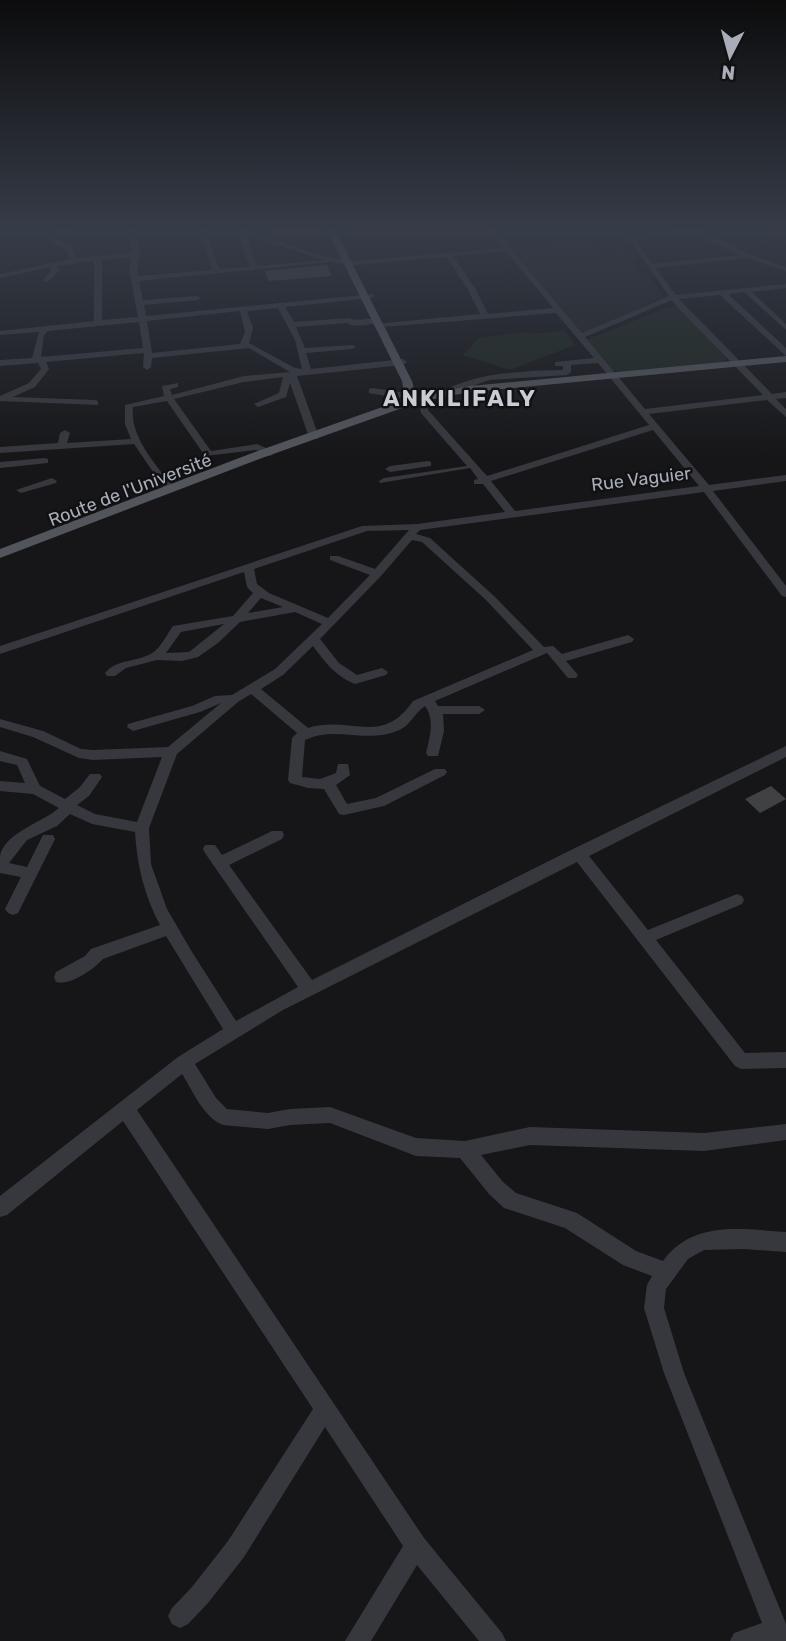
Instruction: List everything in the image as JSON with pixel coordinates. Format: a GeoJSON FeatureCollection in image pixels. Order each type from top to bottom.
{"type":"FeatureCollection","features":[{"type":"Feature","properties":{"kind":"main road"},"geometry":{"type":"LineString","coordinates":[[372,307],[401,362],[414,397]]}},
{"type":"Feature","properties":{"kind":"main road","name":"Route de l'Université"},"geometry":{"type":"LineString","coordinates":[[0,556],[414,397],[786,359]]}},
{"type":"Feature","properties":{"kind":"main road","name":"Route de l'Université"},"geometry":{"type":"LineString","coordinates":[[0,556],[264,458],[270,453]]}},
{"type":"Feature","properties":{"kind":"street"},"geometry":{"type":"LineString","coordinates":[[98,307],[98,324]]}},
{"type":"Feature","properties":{"kind":"street"},"geometry":{"type":"LineString","coordinates":[[140,307],[147,367]]}},
{"type":"Feature","properties":{"kind":"street"},"geometry":{"type":"LineString","coordinates":[[0,333],[275,307]]}},
{"type":"Feature","properties":{"kind":"street"},"geometry":{"type":"LineString","coordinates":[[281,307],[292,325],[307,372]]}},
{"type":"Feature","properties":{"kind":"street"},"geometry":{"type":"LineString","coordinates":[[480,307],[485,316]]}},
{"type":"Feature","properties":{"kind":"street"},"geometry":{"type":"LineString","coordinates":[[556,307],[706,488],[786,594]]}},
{"type":"Feature","properties":{"kind":"street"},"geometry":{"type":"LineString","coordinates":[[581,339],[665,307]]}},
{"type":"Feature","properties":{"kind":"street"},"geometry":{"type":"LineString","coordinates":[[683,307],[740,363],[786,414]]}},
{"type":"Feature","properties":{"kind":"street"},"geometry":{"type":"LineString","coordinates":[[737,307],[786,354]]}},
{"type":"Feature","properties":{"kind":"street"},"geometry":{"type":"LineString","coordinates":[[763,307],[786,328]]}},
{"type":"Feature","properties":{"kind":"street"},"geometry":{"type":"LineString","coordinates":[[243,310],[250,326],[249,335],[243,345]]}},
{"type":"Feature","properties":{"kind":"street"},"geometry":{"type":"LineString","coordinates":[[292,325],[349,320],[352,323],[380,323],[559,310]]}},
{"type":"Feature","properties":{"kind":"street"},"geometry":{"type":"LineString","coordinates":[[1,399],[30,387],[40,379],[46,369],[39,360],[40,335],[46,329]]}},
{"type":"Feature","properties":{"kind":"street"},"geometry":{"type":"LineString","coordinates":[[0,363],[243,345],[256,346],[293,370],[307,372]]}},
{"type":"Feature","properties":{"kind":"street"},"geometry":{"type":"LineString","coordinates":[[302,351],[352,347]]}},
{"type":"Feature","properties":{"kind":"street"},"geometry":{"type":"LineString","coordinates":[[445,393],[457,386],[487,377],[532,374],[548,369],[567,372],[567,365],[599,360]]}},
{"type":"Feature","properties":{"kind":"street"},"geometry":{"type":"LineString","coordinates":[[267,363],[282,362]]}},
{"type":"Feature","properties":{"kind":"street"},"geometry":{"type":"LineString","coordinates":[[258,404],[283,395],[287,378],[293,376],[307,372],[401,362]]}},
{"type":"Feature","properties":{"kind":"street"},"geometry":{"type":"LineString","coordinates":[[170,489],[138,442],[126,415],[127,408],[133,404],[244,379],[293,376]]}},
{"type":"Feature","properties":{"kind":"street"},"geometry":{"type":"LineString","coordinates":[[293,376],[314,437]]}},
{"type":"Feature","properties":{"kind":"street"},"geometry":{"type":"LineString","coordinates":[[175,385],[165,388],[169,398],[208,454],[257,447],[270,453]]}},
{"type":"Feature","properties":{"kind":"street"},"geometry":{"type":"LineString","coordinates":[[372,391],[414,397],[506,515]]}},
{"type":"Feature","properties":{"kind":"street"},"geometry":{"type":"LineString","coordinates":[[643,412],[786,394]]}},
{"type":"Feature","properties":{"kind":"street"},"geometry":{"type":"LineString","coordinates":[[414,397],[416,414],[461,464],[482,481]]}},
{"type":"Feature","properties":{"kind":"street"},"geometry":{"type":"LineString","coordinates":[[1,399],[95,403]]}},
{"type":"Feature","properties":{"kind":"street"},"geometry":{"type":"LineString","coordinates":[[482,481],[655,426]]}},
{"type":"Feature","properties":{"kind":"street"},"geometry":{"type":"LineString","coordinates":[[62,446],[65,433]]}},
{"type":"Feature","properties":{"kind":"street"},"geometry":{"type":"LineString","coordinates":[[0,450],[138,442]]}},
{"type":"Feature","properties":{"kind":"street"},"geometry":{"type":"LineString","coordinates":[[0,465],[46,461]]}},
{"type":"Feature","properties":{"kind":"street"},"geometry":{"type":"LineString","coordinates":[[390,469],[461,464]]}},
{"type":"Feature","properties":{"kind":"street"},"geometry":{"type":"LineString","coordinates":[[384,481],[461,464]]}},
{"type":"Feature","properties":{"kind":"street","name":"Rue Vaguier"},"geometry":{"type":"LineString","coordinates":[[0,650],[366,528],[414,531],[506,515],[786,478]]}},
{"type":"Feature","properties":{"kind":"street"},"geometry":{"type":"LineString","coordinates":[[21,490],[52,481]]}},
{"type":"Feature","properties":{"kind":"street"},"geometry":{"type":"LineString","coordinates":[[233,1031],[160,911],[144,864],[142,828],[171,751],[234,699],[279,672],[377,574],[414,531],[490,597],[541,651]]}},
{"type":"Feature","properties":{"kind":"street"},"geometry":{"type":"LineString","coordinates":[[334,558],[377,574]]}},
{"type":"Feature","properties":{"kind":"street"},"geometry":{"type":"LineString","coordinates":[[248,567],[252,587],[258,594],[299,608],[330,623]]}},
{"type":"Feature","properties":{"kind":"street"},"geometry":{"type":"LineString","coordinates":[[111,673],[122,666],[157,656],[188,657],[207,648],[226,627],[238,620],[258,594]]}},
{"type":"Feature","properties":{"kind":"street"},"geometry":{"type":"LineString","coordinates":[[157,656],[177,629],[299,608]]}},
{"type":"Feature","properties":{"kind":"street"},"geometry":{"type":"LineString","coordinates":[[314,639],[335,666],[355,680],[382,672]]}},
{"type":"Feature","properties":{"kind":"street"},"geometry":{"type":"LineString","coordinates":[[560,659],[628,639]]}},
{"type":"Feature","properties":{"kind":"street"},"geometry":{"type":"LineString","coordinates":[[432,705],[549,649],[572,675]]}},
{"type":"Feature","properties":{"kind":"street"},"geometry":{"type":"LineString","coordinates":[[252,688],[289,723],[305,733],[394,728],[411,718],[417,704],[479,710]]}},
{"type":"Feature","properties":{"kind":"street"},"geometry":{"type":"LineString","coordinates":[[133,727],[196,709],[219,699],[234,699]]}},
{"type":"Feature","properties":{"kind":"street"},"geometry":{"type":"LineString","coordinates":[[432,705],[438,727],[433,753]]}},
{"type":"Feature","properties":{"kind":"street"},"geometry":{"type":"LineString","coordinates":[[0,723],[38,734],[79,753],[93,755],[171,751]]}},
{"type":"Feature","properties":{"kind":"street"},"geometry":{"type":"LineString","coordinates":[[305,733],[298,742],[295,780],[305,784],[328,784],[343,775],[343,767]]}},
{"type":"Feature","properties":{"kind":"street"},"geometry":{"type":"LineString","coordinates":[[0,1208],[184,1062],[233,1031],[309,989],[786,751]]}},
{"type":"Feature","properties":{"kind":"street"},"geometry":{"type":"LineString","coordinates":[[0,756],[22,762],[35,789]]}},
{"type":"Feature","properties":{"kind":"street"},"geometry":{"type":"LineString","coordinates":[[328,784],[344,810],[379,802],[440,772]]}},
{"type":"Feature","properties":{"kind":"street"},"geometry":{"type":"LineString","coordinates":[[32,874],[0,866],[22,836],[52,822],[84,792],[95,777]]}},
{"type":"Feature","properties":{"kind":"street"},"geometry":{"type":"LineString","coordinates":[[0,786],[35,789],[92,819],[142,828]]}},
{"type":"Feature","properties":{"kind":"street"},"geometry":{"type":"LineString","coordinates":[[277,835],[216,855],[309,989]]}},
{"type":"Feature","properties":{"kind":"street"},"geometry":{"type":"LineString","coordinates":[[13,909],[48,839]]}},
{"type":"Feature","properties":{"kind":"street"},"geometry":{"type":"LineString","coordinates":[[578,853],[741,1061],[786,1060]]}},
{"type":"Feature","properties":{"kind":"street"},"geometry":{"type":"LineString","coordinates":[[645,938],[737,900]]}},
{"type":"Feature","properties":{"kind":"street"},"geometry":{"type":"LineString","coordinates":[[62,977],[91,961],[97,954],[170,928]]}},
{"type":"Feature","properties":{"kind":"street"},"geometry":{"type":"LineString","coordinates":[[184,1062],[210,1104],[223,1117],[268,1121],[330,1115],[416,1147],[465,1150],[530,1136],[704,1142],[786,1132]]}},
{"type":"Feature","properties":{"kind":"street"},"geometry":{"type":"LineString","coordinates":[[125,1108],[416,1546],[494,1641]]}},
{"type":"Feature","properties":{"kind":"street"},"geometry":{"type":"LineString","coordinates":[[465,1150],[496,1188],[511,1201],[570,1220],[630,1258],[664,1271]]}},
{"type":"Feature","properties":{"kind":"street"},"geometry":{"type":"LineString","coordinates":[[742,1641],[779,1636],[674,1373],[654,1308],[657,1284],[664,1271],[681,1252],[703,1241],[744,1239],[786,1242]]}},
{"type":"Feature","properties":{"kind":"street"},"geometry":{"type":"LineString","coordinates":[[180,1616],[238,1549],[326,1408]]}},
{"type":"Feature","properties":{"kind":"street"},"geometry":{"type":"LineString","coordinates":[[357,1641],[416,1546]]}},
{"type":"Feature","properties":{"kind":"shaded area"},"geometry":{"type":"Polygon","coordinates":[[[558,307],[643,307],[588,331],[578,332],[558,307]]]}},
{"type":"Feature","properties":{"kind":"shaded area"},"geometry":{"type":"Polygon","coordinates":[[[669,307],[678,308],[727,359],[723,362],[625,374],[612,370],[586,340],[669,307]]]}},
{"type":"Feature","properties":{"kind":"shaded area"},"geometry":{"type":"Polygon","coordinates":[[[565,331],[575,345],[510,370],[463,355],[479,338],[526,332],[565,331]]]}},
{"type":"Feature","properties":{"kind":"building"},"geometry":{"type":"Polygon","coordinates":[[[771,786],[786,799],[760,813],[745,799],[771,786]]]}},
{"type":"Feature","properties":{"kind":"district","name":"ANKILIFALY"},"geometry":{"type":"Point","coordinates":[460,398]}}]}
